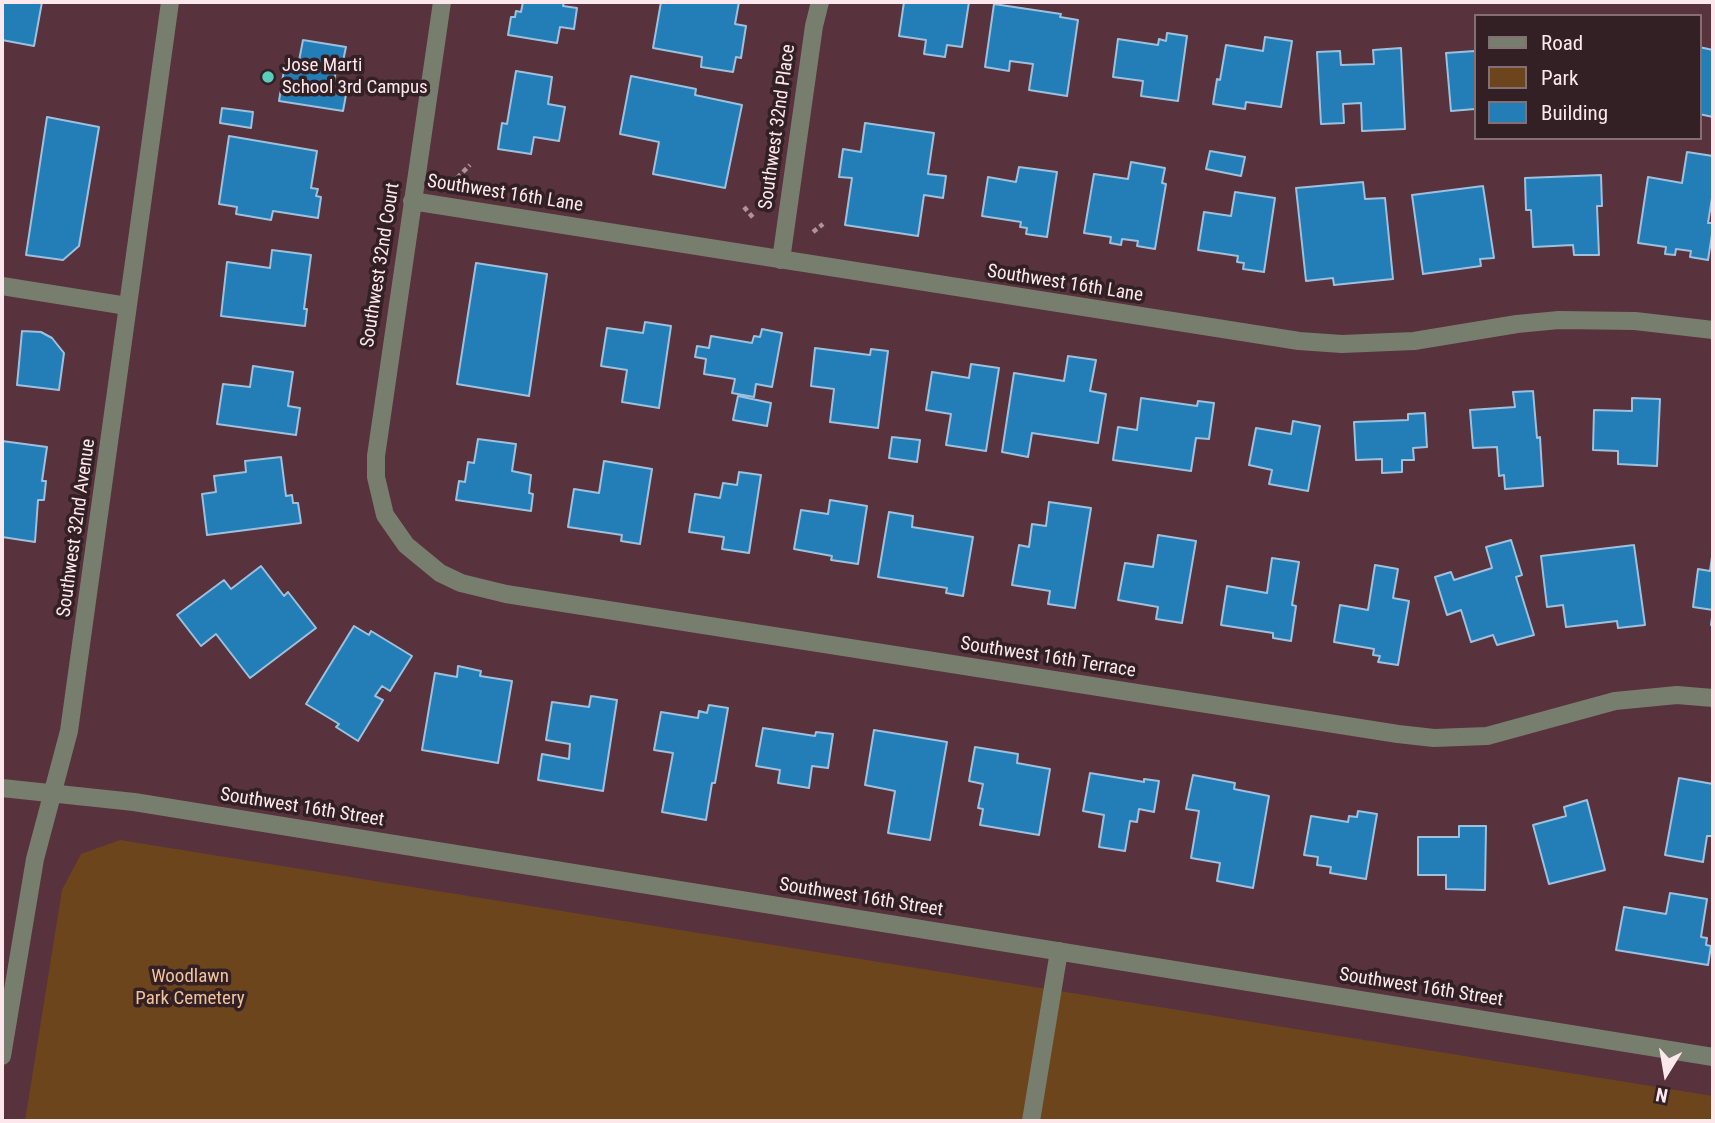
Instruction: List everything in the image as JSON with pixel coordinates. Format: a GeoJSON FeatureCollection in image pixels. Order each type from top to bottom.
{"type":"FeatureCollection","features":[{"type":"Feature","properties":{"kind":"street","name":"Southwest 32nd Avenue"},"geometry":{"type":"LineString","coordinates":[[2,1056],[35,859],[69,731],[170,2]]}},
{"type":"Feature","properties":{"kind":"street","name":"Southwest 32nd Court"},"geometry":{"type":"LineString","coordinates":[[395,531],[385,515],[379,495],[376,456],[442,2]]}},
{"type":"Feature","properties":{"kind":"street","name":"Southwest 32nd Place"},"geometry":{"type":"LineString","coordinates":[[781,260],[814,26],[820,2]]}},
{"type":"Feature","properties":{"kind":"street","name":"Southwest 16th Lane"},"geometry":{"type":"LineString","coordinates":[[412,201],[1299,341],[1342,344],[1390,342],[1559,320],[1635,321],[1713,330]]}},
{"type":"Feature","properties":{"kind":"street"},"geometry":{"type":"LineString","coordinates":[[2,286],[127,306]]}},
{"type":"Feature","properties":{"kind":"street","name":"Southwest 16th Terrace"},"geometry":{"type":"LineString","coordinates":[[395,531],[421,560],[440,573],[482,590],[1398,734],[1443,738],[1486,736],[1615,701],[1678,695],[1713,698]]}},
{"type":"Feature","properties":{"kind":"street","name":"Southwest 16th Street"},"geometry":{"type":"LineString","coordinates":[[2,788],[134,802],[1713,1057]]}},
{"type":"Feature","properties":{"kind":"street"},"geometry":{"type":"LineString","coordinates":[[1031,1121],[1059,951]]}},
{"type":"Feature","properties":{"kind":"path"},"geometry":{"type":"LineString","coordinates":[[457,178],[470,165]]}},
{"type":"Feature","properties":{"kind":"path"},"geometry":{"type":"LineString","coordinates":[[744,207],[755,220]]}},
{"type":"Feature","properties":{"kind":"path"},"geometry":{"type":"LineString","coordinates":[[813,232],[823,224]]}},
{"type":"Feature","properties":{"kind":"green space","name":"Woodlawn Park Cemetery"},"geometry":{"type":"Polygon","coordinates":[[[120,840],[1713,1096],[1713,1121],[25,1121],[62,890],[81,854],[120,840]]]}},
{"type":"Feature","properties":{"kind":"building"},"geometry":{"type":"Polygon","coordinates":[[[2,2],[42,2],[34,46],[2,40],[2,2]]]}},
{"type":"Feature","properties":{"kind":"building"},"geometry":{"type":"Polygon","coordinates":[[[523,2],[564,2],[563,6],[577,8],[574,29],[560,27],[557,43],[508,35],[511,17],[515,17],[516,11],[521,12],[523,2]]]}},
{"type":"Feature","properties":{"kind":"building"},"geometry":{"type":"Polygon","coordinates":[[[661,2],[739,2],[735,24],[746,26],[741,58],[736,57],[733,72],[701,67],[702,57],[653,48],[661,2]]]}},
{"type":"Feature","properties":{"kind":"building"},"geometry":{"type":"Polygon","coordinates":[[[904,2],[969,2],[962,47],[947,45],[945,57],[924,54],[926,40],[899,36],[904,2]]]}},
{"type":"Feature","properties":{"kind":"building"},"geometry":{"type":"Polygon","coordinates":[[[994,4],[1061,14],[1060,17],[1078,20],[1067,96],[1029,90],[1033,64],[1010,61],[1009,71],[985,67],[994,4]]]}},
{"type":"Feature","properties":{"kind":"building"},"geometry":{"type":"Polygon","coordinates":[[[1167,33],[1187,36],[1178,101],[1141,96],[1143,81],[1113,77],[1118,39],[1158,45],[1159,39],[1166,41],[1167,33]]]}},
{"type":"Feature","properties":{"kind":"building"},"geometry":{"type":"Polygon","coordinates":[[[1265,37],[1292,41],[1281,107],[1246,102],[1245,109],[1213,104],[1226,45],[1263,51],[1265,37]]]}},
{"type":"Feature","properties":{"kind":"building"},"geometry":{"type":"Polygon","coordinates":[[[303,40],[346,47],[343,61],[338,60],[334,82],[348,84],[343,111],[279,101],[285,64],[298,66],[303,40]]]}},
{"type":"Feature","properties":{"kind":"building"},"geometry":{"type":"Polygon","coordinates":[[[1701,47],[1713,50],[1713,117],[1701,114],[1701,47]]]}},
{"type":"Feature","properties":{"kind":"building"},"geometry":{"type":"Polygon","coordinates":[[[1401,48],[1405,129],[1362,131],[1361,103],[1343,104],[1344,123],[1321,124],[1317,52],[1340,51],[1341,65],[1374,64],[1373,50],[1401,48]]]}},
{"type":"Feature","properties":{"kind":"building"},"geometry":{"type":"Polygon","coordinates":[[[1474,51],[1474,109],[1451,111],[1446,53],[1474,51]]]}},
{"type":"Feature","properties":{"kind":"building"},"geometry":{"type":"Polygon","coordinates":[[[516,71],[552,77],[548,104],[565,107],[559,141],[534,137],[531,154],[498,149],[502,123],[507,124],[516,71]]]}},
{"type":"Feature","properties":{"kind":"building"},"geometry":{"type":"Polygon","coordinates":[[[631,76],[696,89],[695,95],[742,105],[725,188],[653,174],[659,142],[620,134],[631,76]]]}},
{"type":"Feature","properties":{"kind":"building"},"geometry":{"type":"Polygon","coordinates":[[[222,108],[253,112],[251,128],[220,123],[222,108]]]}},
{"type":"Feature","properties":{"kind":"building"},"geometry":{"type":"Polygon","coordinates":[[[47,117],[99,127],[79,246],[63,260],[26,255],[47,117]]]}},
{"type":"Feature","properties":{"kind":"building"},"geometry":{"type":"Polygon","coordinates":[[[865,123],[934,133],[928,174],[946,176],[943,198],[924,195],[918,236],[845,225],[852,178],[839,177],[843,149],[861,152],[865,123]]]}},
{"type":"Feature","properties":{"kind":"building"},"geometry":{"type":"Polygon","coordinates":[[[229,136],[317,151],[311,188],[318,189],[316,196],[321,197],[318,218],[273,211],[271,220],[236,214],[237,207],[219,204],[229,136]]]}},
{"type":"Feature","properties":{"kind":"building"},"geometry":{"type":"Polygon","coordinates":[[[1210,151],[1245,157],[1241,176],[1206,169],[1210,151]]]}},
{"type":"Feature","properties":{"kind":"building"},"geometry":{"type":"Polygon","coordinates":[[[1687,152],[1713,156],[1713,192],[1708,223],[1713,223],[1713,228],[1708,260],[1690,257],[1691,251],[1676,249],[1675,255],[1665,254],[1666,247],[1638,243],[1648,177],[1682,183],[1687,152]]]}},
{"type":"Feature","properties":{"kind":"building"},"geometry":{"type":"Polygon","coordinates":[[[1131,162],[1165,168],[1162,183],[1166,184],[1155,249],[1137,246],[1138,241],[1122,239],[1121,245],[1110,243],[1111,237],[1084,233],[1094,174],[1128,179],[1131,162]]]}},
{"type":"Feature","properties":{"kind":"building"},"geometry":{"type":"Polygon","coordinates":[[[1019,167],[1057,172],[1047,237],[1026,234],[1027,228],[1020,227],[1021,222],[982,216],[988,177],[1016,182],[1019,167]]]}},
{"type":"Feature","properties":{"kind":"building"},"geometry":{"type":"Polygon","coordinates":[[[1601,175],[1602,206],[1597,206],[1599,255],[1574,255],[1573,245],[1533,247],[1531,210],[1526,210],[1525,178],[1601,175]]]}},
{"type":"Feature","properties":{"kind":"building"},"geometry":{"type":"Polygon","coordinates":[[[1363,182],[1365,199],[1385,198],[1393,279],[1334,285],[1333,278],[1306,281],[1296,188],[1363,182]]]}},
{"type":"Feature","properties":{"kind":"building"},"geometry":{"type":"Polygon","coordinates":[[[1483,186],[1494,258],[1480,259],[1481,266],[1423,274],[1412,195],[1483,186]]]}},
{"type":"Feature","properties":{"kind":"building"},"geometry":{"type":"Polygon","coordinates":[[[1235,192],[1275,198],[1264,272],[1243,269],[1244,263],[1237,262],[1238,256],[1198,250],[1204,212],[1231,216],[1235,192]]]}},
{"type":"Feature","properties":{"kind":"building"},"geometry":{"type":"Polygon","coordinates":[[[272,250],[311,255],[304,309],[307,309],[305,326],[221,316],[227,262],[270,268],[272,250]]]}},
{"type":"Feature","properties":{"kind":"building"},"geometry":{"type":"Polygon","coordinates":[[[476,263],[547,274],[529,396],[457,384],[476,263]]]}},
{"type":"Feature","properties":{"kind":"building"},"geometry":{"type":"Polygon","coordinates":[[[645,322],[671,326],[659,408],[622,402],[627,370],[601,366],[607,328],[643,333],[645,322]]]}},
{"type":"Feature","properties":{"kind":"building"},"geometry":{"type":"Polygon","coordinates":[[[762,329],[782,333],[772,387],[756,384],[754,397],[732,393],[735,379],[704,374],[706,359],[695,357],[697,346],[709,348],[711,336],[752,343],[754,336],[760,337],[762,329]]]}},
{"type":"Feature","properties":{"kind":"building"},"geometry":{"type":"Polygon","coordinates":[[[22,331],[41,332],[52,338],[64,353],[59,390],[17,385],[22,331]]]}},
{"type":"Feature","properties":{"kind":"building"},"geometry":{"type":"Polygon","coordinates":[[[815,348],[870,355],[871,349],[888,351],[878,428],[830,422],[834,389],[811,386],[815,348]]]}},
{"type":"Feature","properties":{"kind":"building"},"geometry":{"type":"Polygon","coordinates":[[[1068,356],[1096,360],[1090,391],[1106,394],[1098,443],[1032,433],[1028,457],[1002,452],[1014,373],[1064,381],[1068,356]]]}},
{"type":"Feature","properties":{"kind":"building"},"geometry":{"type":"Polygon","coordinates":[[[971,364],[999,368],[986,451],[946,445],[951,414],[926,410],[932,372],[969,378],[971,364]]]}},
{"type":"Feature","properties":{"kind":"building"},"geometry":{"type":"Polygon","coordinates":[[[253,366],[293,372],[288,406],[300,408],[296,435],[217,424],[223,384],[250,387],[253,366]]]}},
{"type":"Feature","properties":{"kind":"building"},"geometry":{"type":"Polygon","coordinates":[[[1533,391],[1537,438],[1540,437],[1543,486],[1505,489],[1504,475],[1499,476],[1497,447],[1473,448],[1470,410],[1515,407],[1513,392],[1533,391]]]}},
{"type":"Feature","properties":{"kind":"building"},"geometry":{"type":"Polygon","coordinates":[[[738,396],[771,403],[767,426],[733,420],[738,396]]]}},
{"type":"Feature","properties":{"kind":"building"},"geometry":{"type":"Polygon","coordinates":[[[1141,398],[1197,406],[1198,401],[1214,403],[1209,439],[1196,438],[1191,471],[1113,460],[1118,427],[1137,430],[1141,398]]]}},
{"type":"Feature","properties":{"kind":"building"},"geometry":{"type":"Polygon","coordinates":[[[1632,398],[1660,399],[1657,466],[1618,464],[1618,451],[1593,450],[1594,410],[1632,411],[1632,398]]]}},
{"type":"Feature","properties":{"kind":"building"},"geometry":{"type":"Polygon","coordinates":[[[1425,413],[1427,447],[1413,448],[1414,460],[1402,460],[1402,472],[1382,473],[1382,459],[1356,460],[1354,422],[1408,420],[1408,414],[1425,413]]]}},
{"type":"Feature","properties":{"kind":"building"},"geometry":{"type":"Polygon","coordinates":[[[1293,421],[1320,426],[1308,491],[1269,484],[1272,470],[1249,465],[1256,428],[1291,434],[1293,421]]]}},
{"type":"Feature","properties":{"kind":"building"},"geometry":{"type":"Polygon","coordinates":[[[892,437],[920,440],[917,462],[889,458],[892,437]]]}},
{"type":"Feature","properties":{"kind":"building"},"geometry":{"type":"Polygon","coordinates":[[[478,439],[516,444],[512,471],[531,475],[531,511],[456,500],[459,481],[465,482],[468,462],[474,463],[478,439]]]}},
{"type":"Feature","properties":{"kind":"building"},"geometry":{"type":"Polygon","coordinates":[[[2,441],[47,447],[42,481],[46,481],[44,500],[38,500],[35,542],[2,537],[2,441]]]}},
{"type":"Feature","properties":{"kind":"building"},"geometry":{"type":"Polygon","coordinates":[[[281,457],[286,496],[292,495],[293,503],[298,503],[301,523],[207,535],[202,494],[216,492],[214,476],[246,472],[245,461],[281,457]]]}},
{"type":"Feature","properties":{"kind":"building"},"geometry":{"type":"Polygon","coordinates":[[[604,461],[652,469],[640,544],[621,541],[622,535],[568,527],[574,489],[599,493],[604,461]]]}},
{"type":"Feature","properties":{"kind":"building"},"geometry":{"type":"Polygon","coordinates":[[[739,472],[761,475],[749,553],[722,549],[724,537],[689,532],[695,494],[720,498],[723,483],[737,485],[739,472]]]}},
{"type":"Feature","properties":{"kind":"building"},"geometry":{"type":"Polygon","coordinates":[[[830,500],[867,506],[858,564],[831,560],[832,556],[794,549],[801,510],[828,514],[830,500]]]}},
{"type":"Feature","properties":{"kind":"building"},"geometry":{"type":"Polygon","coordinates":[[[1049,502],[1091,508],[1075,608],[1048,604],[1050,591],[1012,585],[1019,545],[1029,547],[1032,524],[1046,526],[1049,502]]]}},
{"type":"Feature","properties":{"kind":"building"},"geometry":{"type":"Polygon","coordinates":[[[889,512],[913,516],[912,527],[973,537],[963,596],[946,593],[947,588],[878,577],[889,512]]]}},
{"type":"Feature","properties":{"kind":"building"},"geometry":{"type":"Polygon","coordinates":[[[1158,535],[1196,541],[1182,623],[1156,619],[1158,607],[1118,600],[1125,563],[1153,567],[1158,535]]]}},
{"type":"Feature","properties":{"kind":"building"},"geometry":{"type":"Polygon","coordinates":[[[1511,540],[1522,575],[1516,577],[1534,635],[1497,645],[1493,635],[1471,642],[1461,610],[1447,615],[1435,577],[1451,572],[1454,580],[1492,568],[1486,547],[1511,540]]]}},
{"type":"Feature","properties":{"kind":"building"},"geometry":{"type":"Polygon","coordinates":[[[1634,545],[1645,625],[1618,628],[1617,621],[1566,627],[1563,605],[1547,607],[1541,556],[1634,545]]]}},
{"type":"Feature","properties":{"kind":"building"},"geometry":{"type":"Polygon","coordinates":[[[1713,550],[1713,610],[1693,607],[1698,569],[1710,571],[1713,550]]]}},
{"type":"Feature","properties":{"kind":"building"},"geometry":{"type":"Polygon","coordinates":[[[1272,558],[1299,562],[1292,605],[1296,606],[1291,641],[1273,638],[1273,633],[1221,625],[1227,586],[1267,593],[1272,558]]]}},
{"type":"Feature","properties":{"kind":"building"},"geometry":{"type":"Polygon","coordinates":[[[1375,565],[1398,569],[1393,598],[1409,601],[1398,665],[1378,662],[1380,656],[1373,655],[1374,649],[1334,642],[1340,605],[1368,610],[1375,565]]]}},
{"type":"Feature","properties":{"kind":"building"},"geometry":{"type":"Polygon","coordinates":[[[261,566],[284,596],[288,592],[316,628],[250,678],[216,634],[201,646],[177,615],[224,580],[231,589],[261,566]]]}},
{"type":"Feature","properties":{"kind":"building"},"geometry":{"type":"Polygon","coordinates":[[[354,626],[369,635],[371,631],[412,656],[390,691],[382,686],[375,696],[383,700],[358,741],[336,727],[339,724],[306,704],[354,626]]]}},
{"type":"Feature","properties":{"kind":"building"},"geometry":{"type":"Polygon","coordinates":[[[458,666],[481,671],[480,676],[512,681],[498,763],[422,750],[435,673],[457,677],[458,666]]]}},
{"type":"Feature","properties":{"kind":"building"},"geometry":{"type":"Polygon","coordinates":[[[591,696],[617,700],[603,791],[538,780],[542,754],[569,759],[570,744],[546,740],[552,702],[589,707],[591,696]]]}},
{"type":"Feature","properties":{"kind":"building"},"geometry":{"type":"Polygon","coordinates":[[[709,705],[728,708],[706,820],[662,812],[673,753],[654,750],[661,712],[698,718],[699,711],[707,713],[709,705]]]}},
{"type":"Feature","properties":{"kind":"building"},"geometry":{"type":"Polygon","coordinates":[[[763,728],[815,736],[816,732],[833,734],[828,768],[812,766],[809,788],[778,783],[780,770],[756,766],[763,728]]]}},
{"type":"Feature","properties":{"kind":"building"},"geometry":{"type":"Polygon","coordinates":[[[874,730],[947,742],[930,840],[888,833],[895,791],[865,785],[874,730]]]}},
{"type":"Feature","properties":{"kind":"building"},"geometry":{"type":"Polygon","coordinates":[[[975,747],[1018,754],[1017,763],[1050,769],[1039,835],[980,825],[983,809],[978,808],[983,784],[969,781],[975,747]]]}},
{"type":"Feature","properties":{"kind":"building"},"geometry":{"type":"Polygon","coordinates":[[[1090,773],[1144,782],[1144,779],[1159,781],[1154,812],[1139,809],[1137,822],[1130,821],[1125,851],[1099,847],[1104,815],[1083,811],[1090,773]]]}},
{"type":"Feature","properties":{"kind":"building"},"geometry":{"type":"Polygon","coordinates":[[[1193,775],[1235,783],[1234,789],[1269,796],[1253,888],[1217,881],[1220,863],[1191,858],[1199,811],[1186,809],[1193,775]]]}},
{"type":"Feature","properties":{"kind":"building"},"geometry":{"type":"Polygon","coordinates":[[[1679,778],[1713,784],[1713,836],[1707,836],[1703,862],[1665,855],[1679,778]]]}},
{"type":"Feature","properties":{"kind":"building"},"geometry":{"type":"Polygon","coordinates":[[[1587,800],[1605,870],[1549,884],[1533,825],[1566,816],[1564,807],[1587,800]]]}},
{"type":"Feature","properties":{"kind":"building"},"geometry":{"type":"Polygon","coordinates":[[[1358,811],[1377,814],[1366,879],[1330,873],[1331,867],[1317,865],[1318,857],[1304,855],[1311,816],[1348,822],[1349,816],[1357,817],[1358,811]]]}},
{"type":"Feature","properties":{"kind":"building"},"geometry":{"type":"Polygon","coordinates":[[[1459,826],[1486,826],[1485,890],[1446,889],[1446,875],[1418,875],[1418,837],[1459,837],[1459,826]]]}},
{"type":"Feature","properties":{"kind":"building"},"geometry":{"type":"Polygon","coordinates":[[[1670,893],[1707,899],[1701,937],[1707,938],[1706,945],[1711,946],[1708,965],[1616,950],[1624,907],[1666,914],[1670,893]]]}},
{"type":"Feature","properties":{"kind":"place","name":"Jose Marti School 3rd Campus"},"geometry":{"type":"Point","coordinates":[268,77]}}]}
